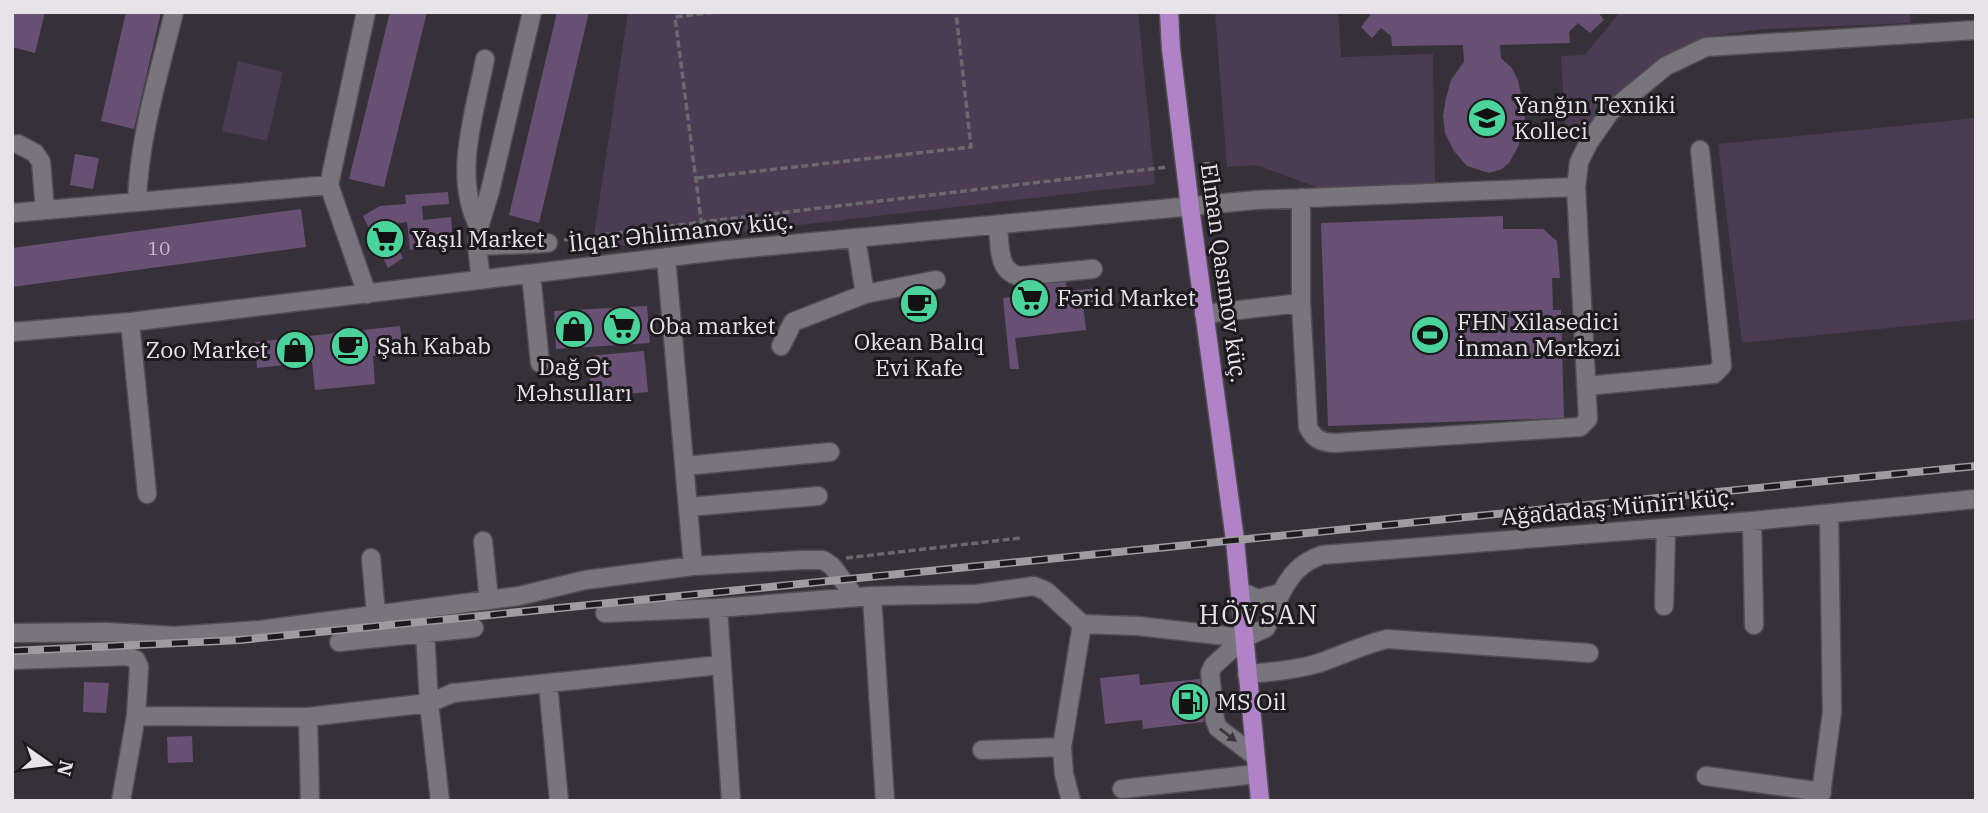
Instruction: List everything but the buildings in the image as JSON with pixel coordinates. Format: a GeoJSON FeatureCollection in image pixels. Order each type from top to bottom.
{"type":"FeatureCollection","features":[{"type":"Feature","properties":{"kind":"main road","name":"Elman Qasımov küç."},"geometry":{"type":"LineString","coordinates":[[1169,12],[1190,207],[1235,540],[1260,801]]}},
{"type":"Feature","properties":{"kind":"street"},"geometry":{"type":"LineString","coordinates":[[137,201],[139,165],[174,12]]}},
{"type":"Feature","properties":{"kind":"street"},"geometry":{"type":"LineString","coordinates":[[366,12],[329,185],[367,294]]}},
{"type":"Feature","properties":{"kind":"street"},"geometry":{"type":"LineString","coordinates":[[481,280],[477,246],[479,227],[532,12]]}},
{"type":"Feature","properties":{"kind":"street"},"geometry":{"type":"LineString","coordinates":[[1301,198],[1301,303],[1308,427],[1313,436],[1321,442],[1334,443],[1580,427],[1585,425],[1588,419],[1576,187],[1579,162],[1610,112],[1666,66],[1706,47],[1976,30]]}},
{"type":"Feature","properties":{"kind":"street"},"geometry":{"type":"LineString","coordinates":[[479,227],[467,195],[467,159],[485,59]]}},
{"type":"Feature","properties":{"kind":"street"},"geometry":{"type":"LineString","coordinates":[[18,144],[36,153],[41,162],[45,209]]}},
{"type":"Feature","properties":{"kind":"street"},"geometry":{"type":"LineString","coordinates":[[1586,386],[1714,374],[1723,366],[1700,150]]}},
{"type":"Feature","properties":{"kind":"street"},"geometry":{"type":"LineString","coordinates":[[12,213],[329,185]]}},
{"type":"Feature","properties":{"kind":"street","name":"İlqar Əhlimanov küç."},"geometry":{"type":"LineString","coordinates":[[12,332],[130,322],[666,257],[1256,200],[1576,187]]}},
{"type":"Feature","properties":{"kind":"street"},"geometry":{"type":"LineString","coordinates":[[998,225],[1003,267],[1009,274],[1019,276],[1093,269]]}},
{"type":"Feature","properties":{"kind":"street"},"geometry":{"type":"LineString","coordinates":[[856,238],[864,294]]}},
{"type":"Feature","properties":{"kind":"street"},"geometry":{"type":"LineString","coordinates":[[477,246],[548,243]]}},
{"type":"Feature","properties":{"kind":"street"},"geometry":{"type":"LineString","coordinates":[[666,257],[693,566]]}},
{"type":"Feature","properties":{"kind":"street"},"geometry":{"type":"LineString","coordinates":[[531,274],[540,363]]}},
{"type":"Feature","properties":{"kind":"street"},"geometry":{"type":"LineString","coordinates":[[781,345],[793,322],[864,294],[936,280]]}},
{"type":"Feature","properties":{"kind":"street"},"geometry":{"type":"LineString","coordinates":[[1204,314],[1301,303]]}},
{"type":"Feature","properties":{"kind":"street"},"geometry":{"type":"LineString","coordinates":[[130,322],[147,494]]}},
{"type":"Feature","properties":{"kind":"street"},"geometry":{"type":"LineString","coordinates":[[685,466],[830,452]]}},
{"type":"Feature","properties":{"kind":"street"},"geometry":{"type":"LineString","coordinates":[[688,507],[818,496]]}},
{"type":"Feature","properties":{"kind":"street","name":"Ağadadaş Müniri küç."},"geometry":{"type":"LineString","coordinates":[[1255,756],[1218,728],[1210,673],[1213,666],[1244,638],[1266,628],[1294,569],[1307,560],[1322,555],[1752,521],[1976,499]]}},
{"type":"Feature","properties":{"kind":"street"},"geometry":{"type":"LineString","coordinates":[[1706,776],[1821,797],[1832,712],[1829,514]]}},
{"type":"Feature","properties":{"kind":"street"},"geometry":{"type":"LineString","coordinates":[[1752,521],[1754,625]]}},
{"type":"Feature","properties":{"kind":"street"},"geometry":{"type":"LineString","coordinates":[[1664,606],[1666,528]]}},
{"type":"Feature","properties":{"kind":"street"},"geometry":{"type":"LineString","coordinates":[[483,541],[489,600]]}},
{"type":"Feature","properties":{"kind":"street"},"geometry":{"type":"LineString","coordinates":[[371,558],[376,614]]}},
{"type":"Feature","properties":{"kind":"street"},"geometry":{"type":"LineString","coordinates":[[12,634],[68,631],[185,636],[260,630],[519,596],[585,580],[693,566],[823,560],[864,597],[885,801]]}},
{"type":"Feature","properties":{"kind":"street"},"geometry":{"type":"LineString","coordinates":[[605,613],[864,597],[976,594],[1034,586],[1046,592],[1082,624],[1138,626],[1244,638]]}},
{"type":"Feature","properties":{"kind":"street"},"geometry":{"type":"LineString","coordinates":[[1240,591],[1258,599],[1281,593]]}},
{"type":"Feature","properties":{"kind":"street"},"geometry":{"type":"LineString","coordinates":[[718,608],[731,801]]}},
{"type":"Feature","properties":{"kind":"street"},"geometry":{"type":"LineString","coordinates":[[1071,801],[1064,774],[1062,747],[1082,624]]}},
{"type":"Feature","properties":{"kind":"street"},"geometry":{"type":"LineString","coordinates":[[339,642],[474,628]]}},
{"type":"Feature","properties":{"kind":"street"},"geometry":{"type":"LineString","coordinates":[[425,632],[429,703],[440,801]]}},
{"type":"Feature","properties":{"kind":"street"},"geometry":{"type":"LineString","coordinates":[[1247,674],[1297,669],[1364,644],[1387,639],[1590,653]]}},
{"type":"Feature","properties":{"kind":"street"},"geometry":{"type":"LineString","coordinates":[[12,660],[128,656],[136,660],[139,667],[136,716],[121,801]]}},
{"type":"Feature","properties":{"kind":"street"},"geometry":{"type":"LineString","coordinates":[[136,716],[308,717],[429,703],[453,693],[720,666]]}},
{"type":"Feature","properties":{"kind":"street"},"geometry":{"type":"LineString","coordinates":[[548,684],[559,801]]}},
{"type":"Feature","properties":{"kind":"street"},"geometry":{"type":"LineString","coordinates":[[308,717],[310,801]]}},
{"type":"Feature","properties":{"kind":"street"},"geometry":{"type":"LineString","coordinates":[[982,750],[1062,747]]}},
{"type":"Feature","properties":{"kind":"street"},"geometry":{"type":"LineString","coordinates":[[1122,789],[1257,774]]}},
{"type":"Feature","properties":{"kind":"path"},"geometry":{"type":"LineString","coordinates":[[705,253],[675,15],[716,12]]}},
{"type":"Feature","properties":{"kind":"path"},"geometry":{"type":"LineString","coordinates":[[697,178],[971,148],[956,12]]}},
{"type":"Feature","properties":{"kind":"path"},"geometry":{"type":"LineString","coordinates":[[548,243],[702,222],[1219,163]]}},
{"type":"Feature","properties":{"kind":"path"},"geometry":{"type":"LineString","coordinates":[[823,560],[1021,538]]}},
{"type":"Feature","properties":{"kind":"shaded area"},"geometry":{"type":"Polygon","coordinates":[[[628,12],[1138,12],[1155,184],[592,249],[628,12]]]}},
{"type":"Feature","properties":{"kind":"shaded area"},"geometry":{"type":"Polygon","coordinates":[[[1215,12],[1338,12],[1341,57],[1433,54],[1435,185],[1319,188],[1256,165],[1227,167],[1215,12]]]}},
{"type":"Feature","properties":{"kind":"shaded area"},"geometry":{"type":"Polygon","coordinates":[[[1620,12],[1910,12],[1910,23],[1764,29],[1711,36],[1684,46],[1609,100],[1580,137],[1565,127],[1561,56],[1585,55],[1620,12]]]}},
{"type":"Feature","properties":{"kind":"shaded area"},"geometry":{"type":"Polygon","coordinates":[[[238,61],[283,72],[267,141],[222,131],[238,61]]]}},
{"type":"Feature","properties":{"kind":"shaded area"},"geometry":{"type":"Polygon","coordinates":[[[1976,118],[1976,319],[1742,343],[1718,144],[1976,118]]]}},
{"type":"Feature","properties":{"kind":"railway"},"geometry":{"type":"LineString","coordinates":[[12,651],[240,640],[1976,466]]}},
{"type":"Feature","properties":{"kind":"place","name":"Yanğın Texniki Kolleci"},"geometry":{"type":"Point","coordinates":[1487,118]}},
{"type":"Feature","properties":{"kind":"place","name":"Yaşıl Market"},"geometry":{"type":"Point","coordinates":[385,239]}},
{"type":"Feature","properties":{"kind":"place","name":"Fərid Market"},"geometry":{"type":"Point","coordinates":[1030,298]}},
{"type":"Feature","properties":{"kind":"place","name":"Okean Balıq Evi Kafe"},"geometry":{"type":"Point","coordinates":[919,304]}},
{"type":"Feature","properties":{"kind":"place","name":"Oba market"},"geometry":{"type":"Point","coordinates":[622,326]}},
{"type":"Feature","properties":{"kind":"place","name":"Dağ Ət Məhsulları"},"geometry":{"type":"Point","coordinates":[574,329]}},
{"type":"Feature","properties":{"kind":"place","name":"FHN Xilasedici İnman Mərkəzi"},"geometry":{"type":"Point","coordinates":[1430,335]}},
{"type":"Feature","properties":{"kind":"place","name":"Şah Kabab"},"geometry":{"type":"Point","coordinates":[350,346]}},
{"type":"Feature","properties":{"kind":"place","name":"Zoo Market"},"geometry":{"type":"Point","coordinates":[295,350]}},
{"type":"Feature","properties":{"kind":"place","name":"MS Oil"},"geometry":{"type":"Point","coordinates":[1190,702]}},
{"type":"Feature","properties":{"kind":"district","name":"HÖVSAN"},"geometry":{"type":"Point","coordinates":[1259,615]}}]}
